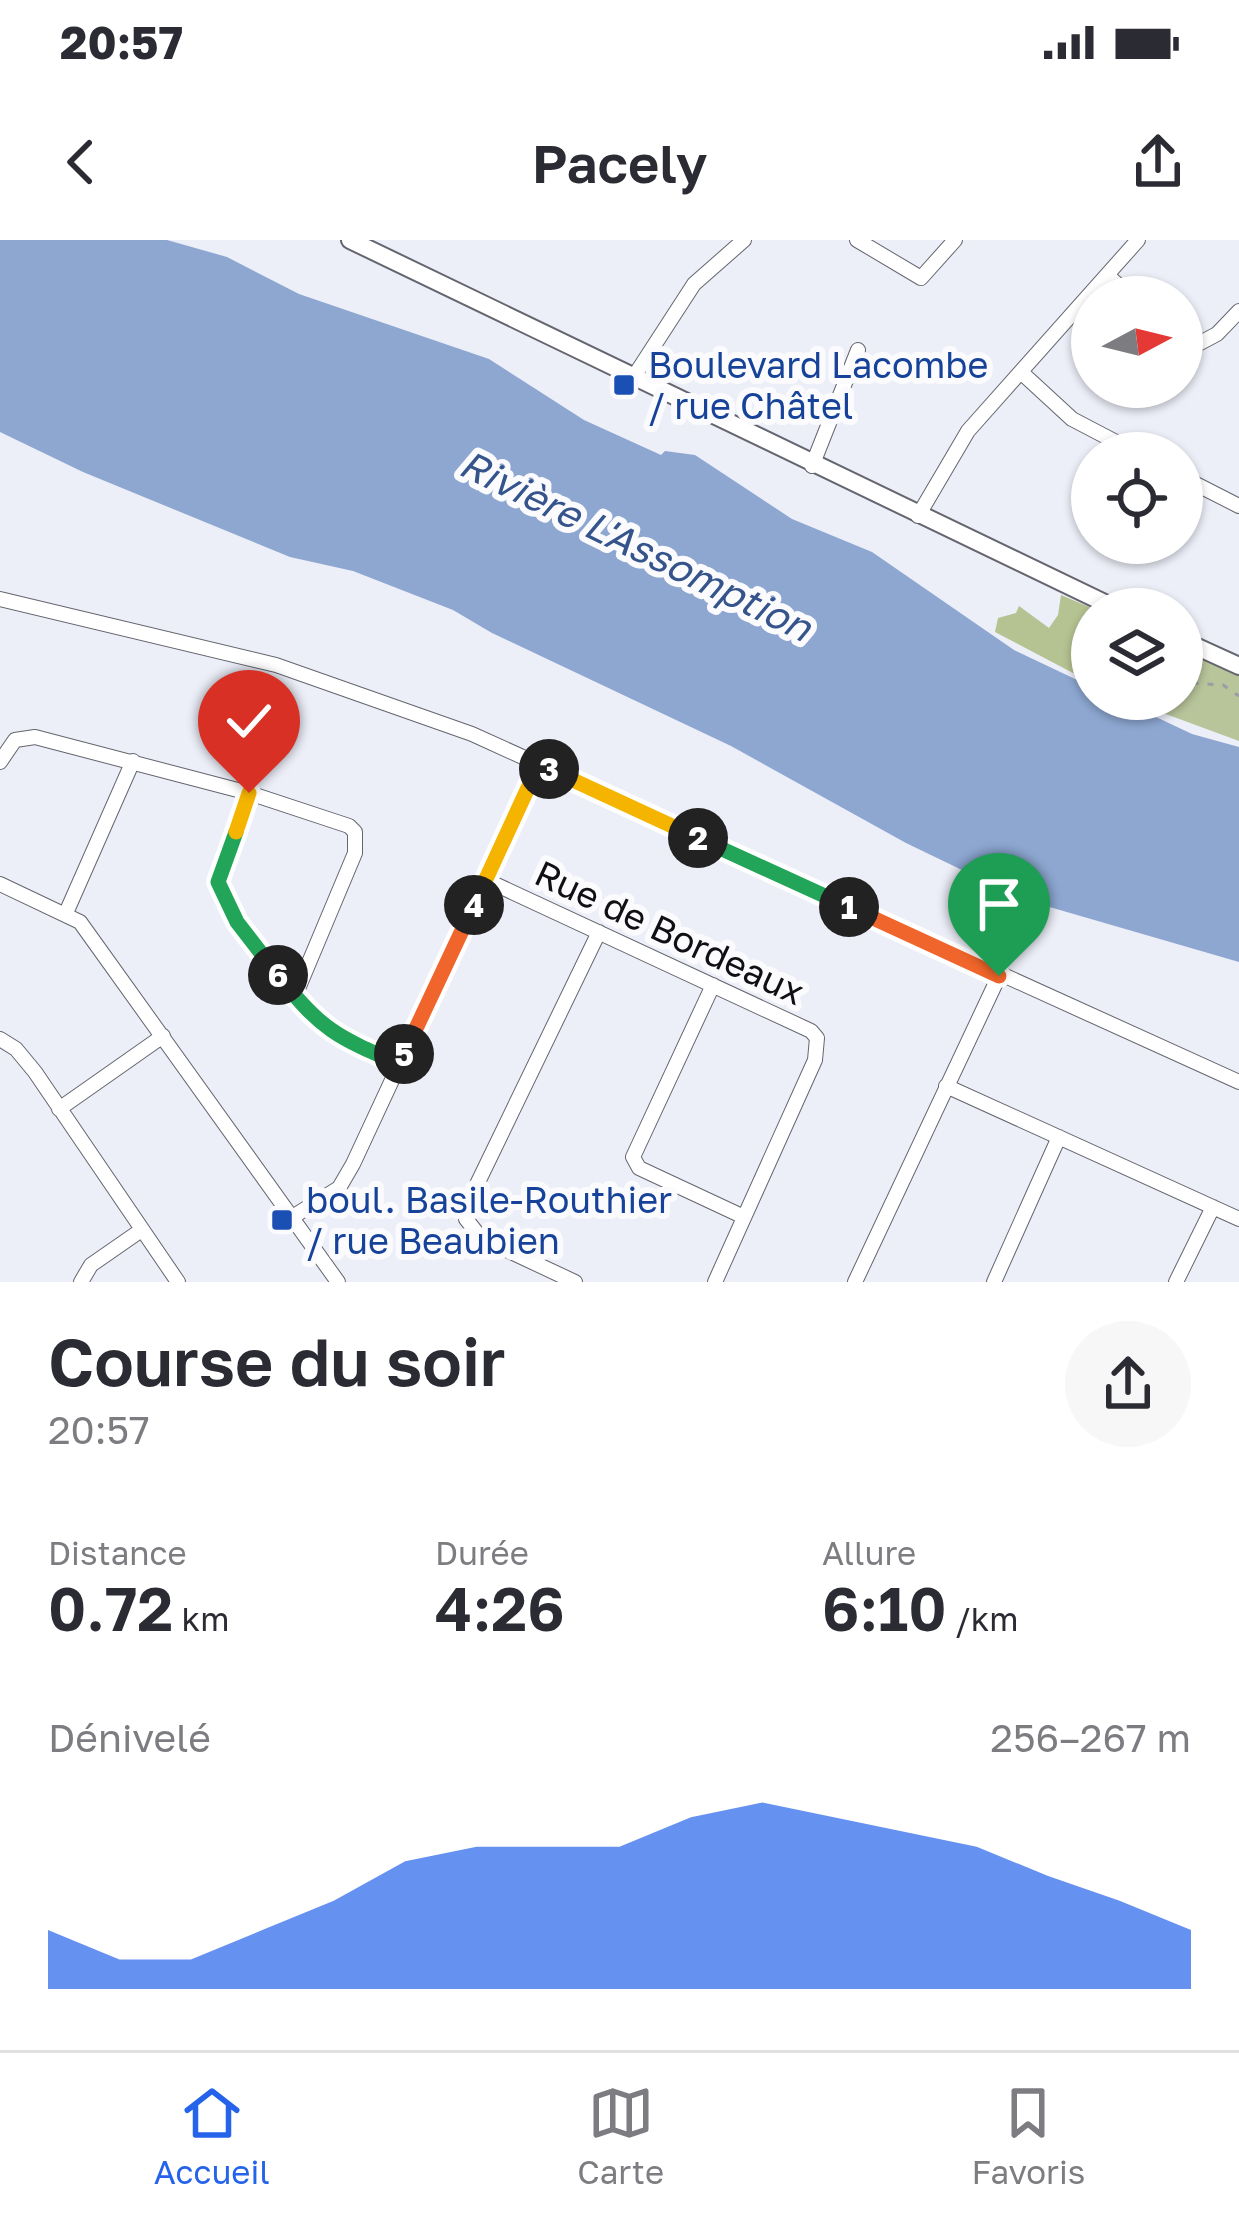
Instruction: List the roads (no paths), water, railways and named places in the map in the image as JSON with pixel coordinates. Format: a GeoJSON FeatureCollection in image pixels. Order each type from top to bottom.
{"type":"FeatureCollection","features":[{"type":"Feature","properties":{"kind":"main road"},"geometry":{"type":"LineString","coordinates":[[350,240],[1072,588]]}},
{"type":"Feature","properties":{"kind":"main road"},"geometry":{"type":"LineString","coordinates":[[1203,649],[1239,665]]}},
{"type":"Feature","properties":{"kind":"street"},"geometry":{"type":"LineString","coordinates":[[633,378],[694,284],[743,240]]}},
{"type":"Feature","properties":{"kind":"street"},"geometry":{"type":"LineString","coordinates":[[856,240],[921,278],[955,240]]}},
{"type":"Feature","properties":{"kind":"street"},"geometry":{"type":"LineString","coordinates":[[1108,276],[1138,240]]}},
{"type":"Feature","properties":{"kind":"street"},"geometry":{"type":"LineString","coordinates":[[1203,341],[1217,334],[1239,310]]}},
{"type":"Feature","properties":{"kind":"street"},"geometry":{"type":"LineString","coordinates":[[918,516],[968,431],[1071,318]]}},
{"type":"Feature","properties":{"kind":"street"},"geometry":{"type":"LineString","coordinates":[[812,466],[857,350]]}},
{"type":"Feature","properties":{"kind":"street"},"geometry":{"type":"LineString","coordinates":[[1022,373],[1072,419],[1097,432]]}},
{"type":"Feature","properties":{"kind":"street"},"geometry":{"type":"LineString","coordinates":[[1203,488],[1239,506]]}},
{"type":"Feature","properties":{"kind":"street"},"geometry":{"type":"LineString","coordinates":[[0,599],[295,670],[472,734],[1239,1082]]}},
{"type":"Feature","properties":{"kind":"street"},"geometry":{"type":"LineString","coordinates":[[0,762],[10,745],[25,737],[133,761],[349,826],[357,843],[295,996]]}},
{"type":"Feature","properties":{"kind":"street"},"geometry":{"type":"LineString","coordinates":[[66,913],[133,761]]}},
{"type":"Feature","properties":{"kind":"street"},"geometry":{"type":"LineString","coordinates":[[294,1216],[339,1188],[539,764]]}},
{"type":"Feature","properties":{"kind":"street"},"geometry":{"type":"LineString","coordinates":[[249,793],[218,882],[237,922],[316,1023],[400,1064]]}},
{"type":"Feature","properties":{"kind":"street","name":"Rue de Bordeaux"},"geometry":{"type":"LineString","coordinates":[[486,880],[812,1031],[818,1049],[744,1217]]}},
{"type":"Feature","properties":{"kind":"street"},"geometry":{"type":"LineString","coordinates":[[0,884],[66,913],[102,949],[338,1282]]}},
{"type":"Feature","properties":{"kind":"street"},"geometry":{"type":"LineString","coordinates":[[575,1282],[481,1238],[466,1219],[467,1205],[599,932]]}},
{"type":"Feature","properties":{"kind":"street"},"geometry":{"type":"LineString","coordinates":[[855,1282],[999,976]]}},
{"type":"Feature","properties":{"kind":"street"},"geometry":{"type":"LineString","coordinates":[[713,985],[633,1156],[639,1168],[744,1217],[715,1282]]}},
{"type":"Feature","properties":{"kind":"street"},"geometry":{"type":"LineString","coordinates":[[59,1108],[163,1036]]}},
{"type":"Feature","properties":{"kind":"street"},"geometry":{"type":"LineString","coordinates":[[0,1039],[16,1048],[178,1282]]}},
{"type":"Feature","properties":{"kind":"street"},"geometry":{"type":"LineString","coordinates":[[946,1086],[1239,1219]]}},
{"type":"Feature","properties":{"kind":"street"},"geometry":{"type":"LineString","coordinates":[[994,1282],[1059,1137]]}},
{"type":"Feature","properties":{"kind":"street"},"geometry":{"type":"LineString","coordinates":[[1176,1282],[1213,1207]]}},
{"type":"Feature","properties":{"kind":"street"},"geometry":{"type":"LineString","coordinates":[[81,1282],[92,1265],[140,1231]]}},
{"type":"Feature","properties":{"kind":"water","name":"Rivière L'Assomption"},"geometry":{"type":"Polygon","coordinates":[[[0,240],[167,240],[227,257],[299,294],[489,359],[584,420],[661,455],[665,451],[695,455],[792,519],[872,552],[1014,650],[1071,677],[1071,720],[1162,720],[1239,747],[1239,962],[1022,899],[906,843],[731,746],[453,610],[353,571],[290,557],[83,472],[0,432],[0,240]]]}},
{"type":"Feature","properties":{"kind":"place","name":"Boulevard Lacombe / rue Châtel"},"geometry":{"type":"Point","coordinates":[624,385]}},
{"type":"Feature","properties":{"kind":"place","name":"boul. Basile-Routhier / rue Beaubien"},"geometry":{"type":"Point","coordinates":[282,1220]}}]}
